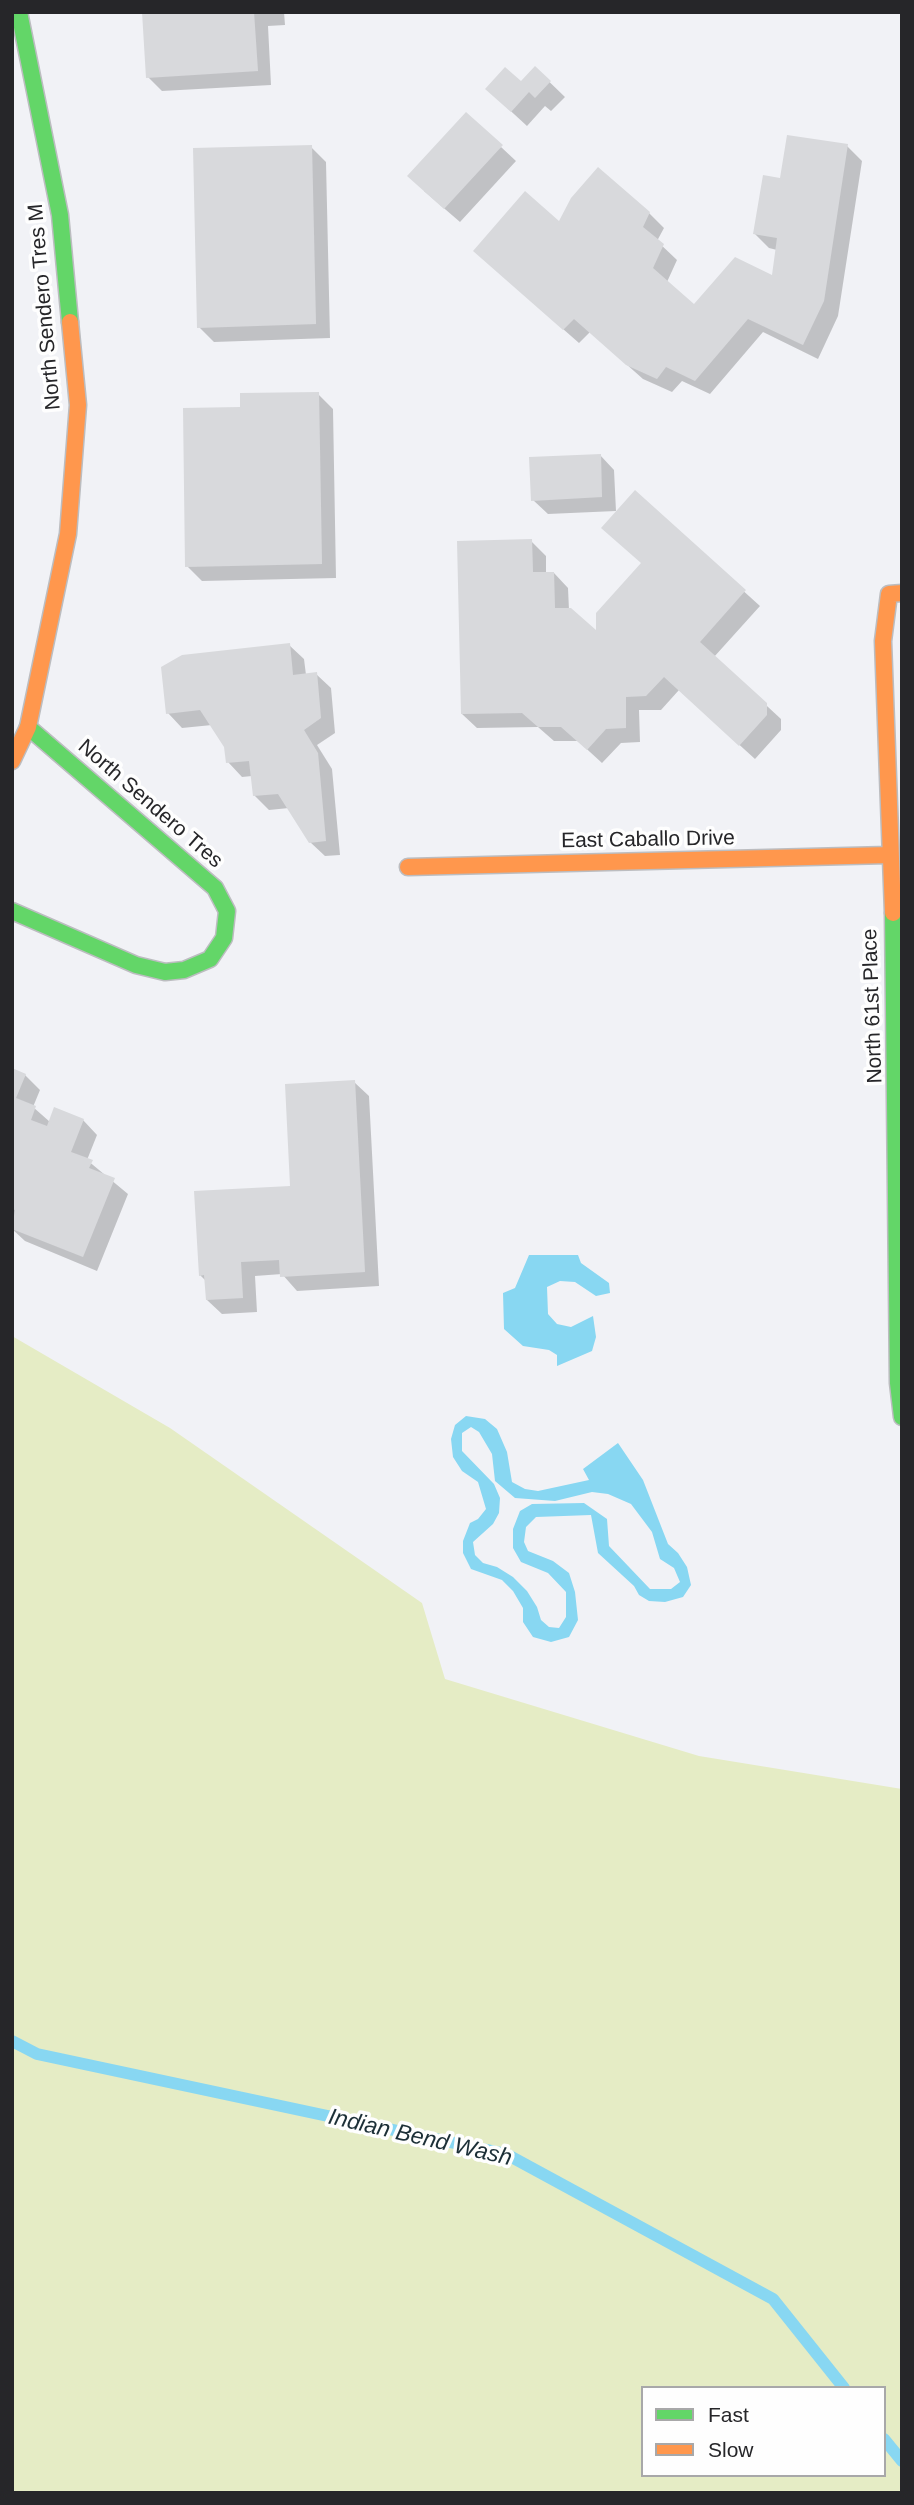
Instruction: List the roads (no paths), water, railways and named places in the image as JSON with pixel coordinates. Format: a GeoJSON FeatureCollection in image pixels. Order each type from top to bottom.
{"type":"FeatureCollection","features":[{"type":"Feature","properties":{"kind":"street","name":"North Sendero Tres M"},"geometry":{"type":"LineString","coordinates":[[12,761],[28,727],[68,534],[78,405],[60,215],[19,12]]}},
{"type":"Feature","properties":{"kind":"street","name":"North 61st Place"},"geometry":{"type":"LineString","coordinates":[[896,593],[883,641],[888,855],[896,1003],[898,1382],[902,1417]]}},
{"type":"Feature","properties":{"kind":"street","name":"North Sendero Tres"},"geometry":{"type":"LineString","coordinates":[[12,911],[136,965],[165,972],[184,970],[210,959],[224,938],[227,911],[215,888],[28,727]]}},
{"type":"Feature","properties":{"kind":"street","name":"East Caballo Drive"},"geometry":{"type":"LineString","coordinates":[[408,867],[888,855]]}},
{"type":"Feature","properties":{"kind":"water"},"geometry":{"type":"Polygon","coordinates":[[[529,1255],[578,1255],[581,1263],[609,1283],[610,1293],[596,1296],[575,1282],[560,1281],[547,1287],[548,1314],[557,1324],[571,1327],[593,1316],[596,1337],[592,1351],[557,1366],[557,1355],[549,1350],[523,1346],[504,1329],[503,1293],[515,1288],[529,1255]]]}},
{"type":"Feature","properties":{"kind":"water"},"geometry":{"type":"Polygon","coordinates":[[[466,1416],[485,1419],[497,1429],[507,1452],[512,1482],[525,1489],[538,1491],[589,1480],[583,1469],[618,1443],[643,1480],[668,1544],[687,1567],[691,1585],[683,1597],[665,1602],[649,1601],[639,1595],[634,1586],[598,1553],[591,1515],[536,1517],[526,1527],[524,1542],[528,1551],[553,1561],[569,1573],[575,1592],[578,1620],[569,1637],[551,1642],[533,1637],[523,1622],[523,1608],[513,1591],[502,1580],[471,1569],[463,1553],[463,1541],[470,1523],[478,1519],[486,1509],[478,1482],[462,1471],[453,1457],[451,1439],[455,1425],[466,1416]],[[471,1427],[462,1433],[462,1451],[494,1484],[500,1498],[499,1513],[493,1524],[473,1542],[475,1555],[483,1563],[497,1567],[513,1577],[527,1591],[541,1620],[549,1627],[559,1628],[566,1617],[566,1592],[548,1573],[521,1562],[513,1548],[513,1529],[520,1511],[532,1504],[584,1503],[607,1519],[609,1546],[650,1589],[671,1589],[680,1582],[674,1568],[660,1559],[652,1532],[631,1504],[608,1494],[592,1492],[555,1501],[515,1498],[495,1481],[492,1454],[479,1432],[471,1427]]]}},
{"type":"Feature","properties":{"kind":"waterway","name":"Indian Bend Wash"},"geometry":{"type":"LineString","coordinates":[[12,2041],[37,2054],[506,2154],[773,2299],[842,2386]]}},
{"type":"Feature","properties":{"kind":"waterway","name":"Indian Bend Wash"},"geometry":{"type":"LineString","coordinates":[[886,2441],[902,2461]]}}]}
